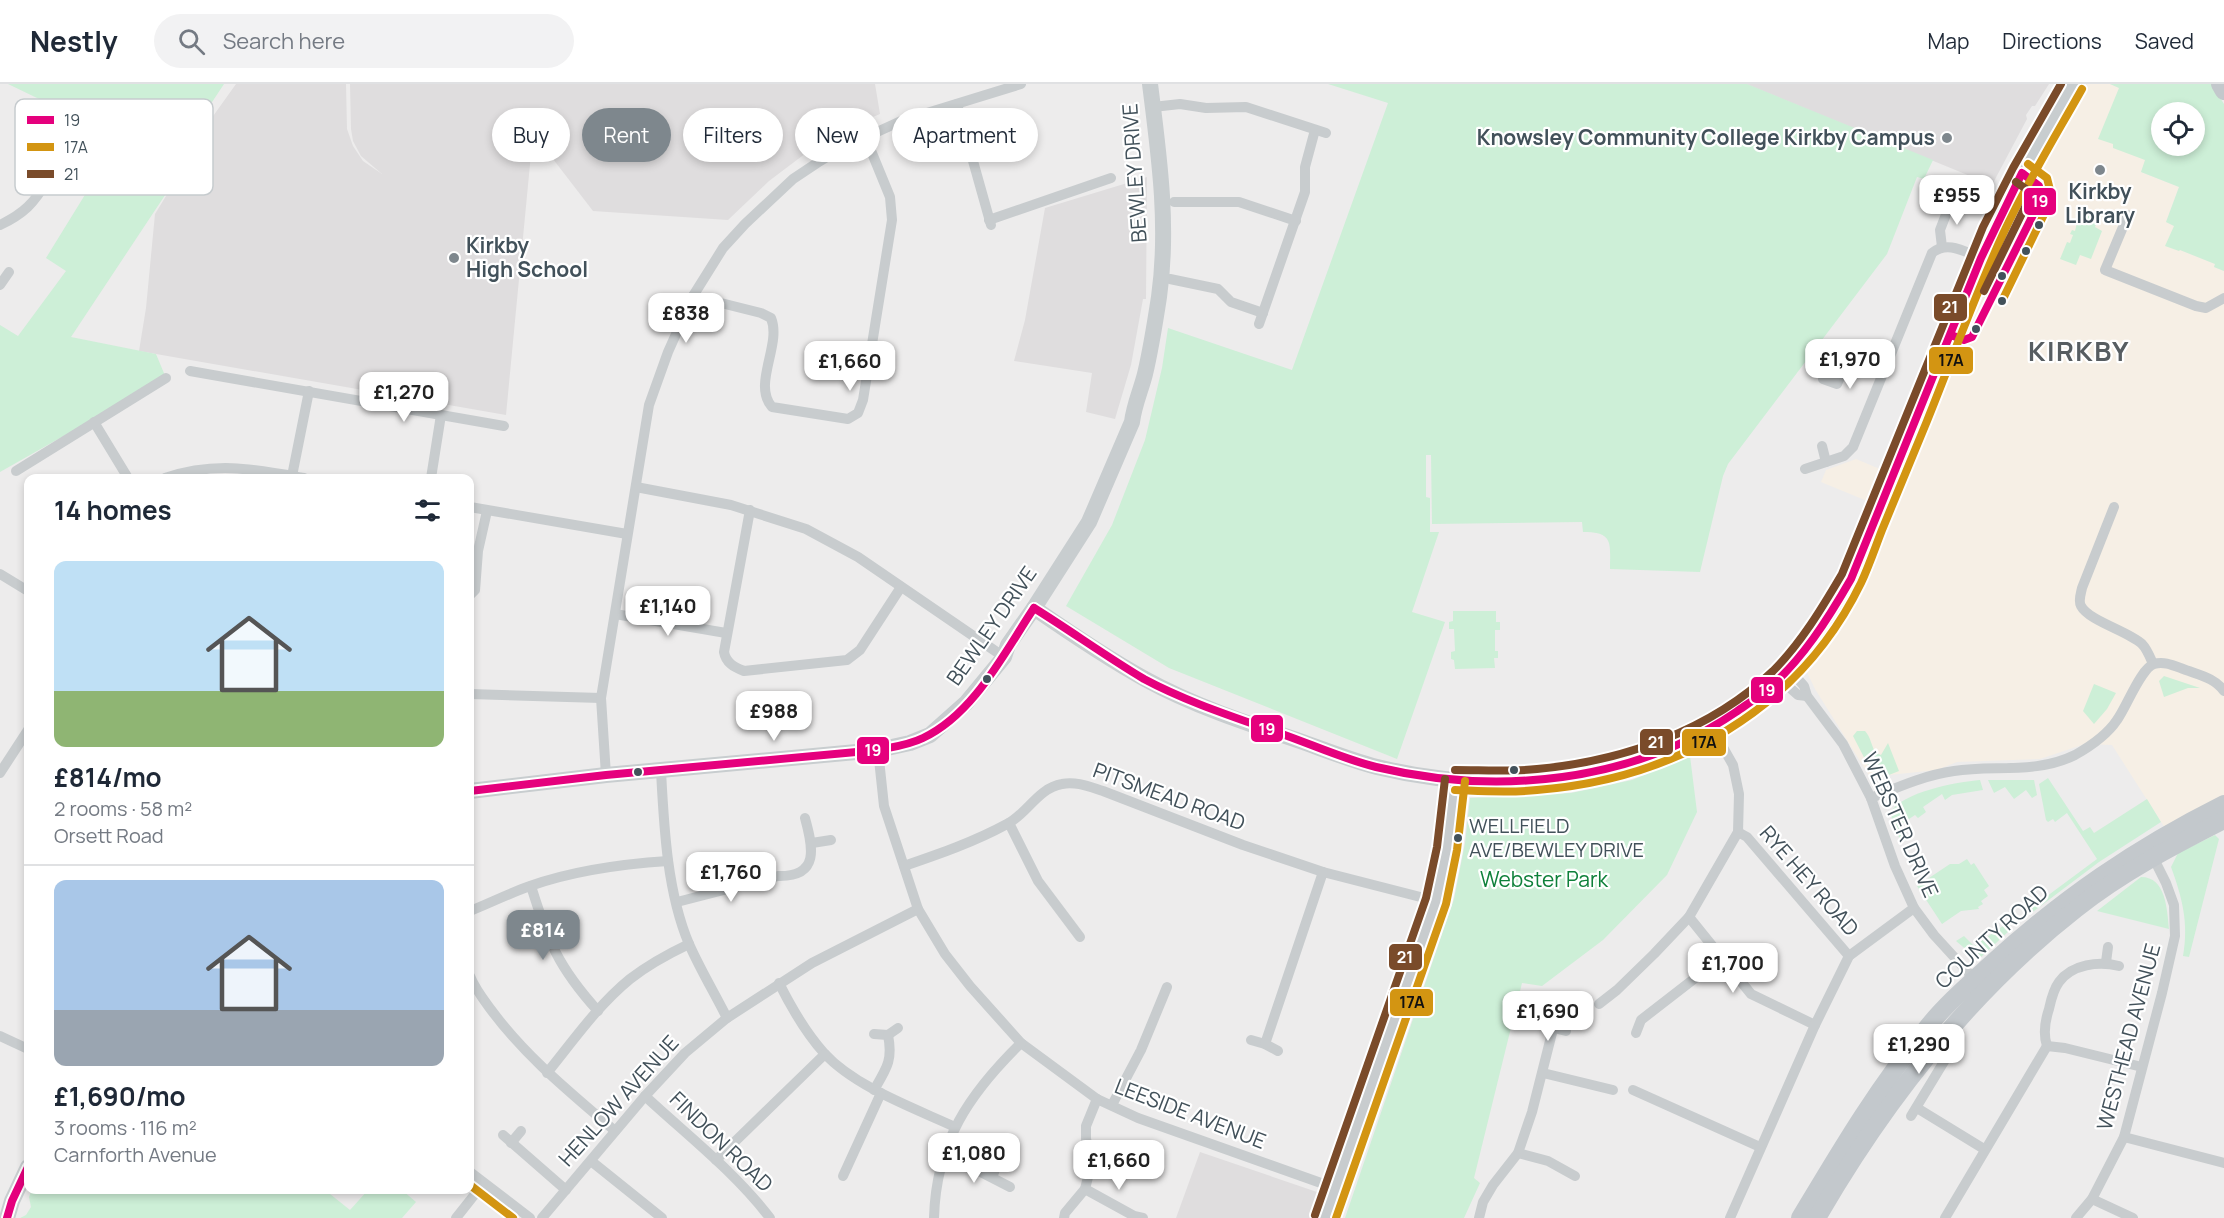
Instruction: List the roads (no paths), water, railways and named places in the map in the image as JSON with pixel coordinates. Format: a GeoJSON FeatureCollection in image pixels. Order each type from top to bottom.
{"type":"FeatureCollection","features":[{"type":"Feature","properties":{"kind":"main road"},"geometry":{"type":"LineString","coordinates":[[2220,84],[2224,91]]}},
{"type":"Feature","properties":{"kind":"main road","name":"COUNTY ROAD"},"geometry":{"type":"LineString","coordinates":[[1816,1218],[1842,1175],[1899,1093],[1952,1028],[1980,986],[2054,909],[2109,869],[2169,831],[2224,804]]}},
{"type":"Feature","properties":{"kind":"main road","name":"COUNTY ROAD"},"geometry":{"type":"LineString","coordinates":[[1800,1218],[1847,1139],[1889,1076],[1927,1027],[2026,952],[2075,909],[2153,857],[2224,820]]}},
{"type":"Feature","properties":{"kind":"street"},"geometry":{"type":"LineString","coordinates":[[880,130],[901,121],[1021,84]]}},
{"type":"Feature","properties":{"kind":"street","name":"BEWLEY DRIVE"},"geometry":{"type":"LineString","coordinates":[[474,791],[606,775],[878,750],[910,743],[930,735],[966,703],[1004,657],[1008,645],[1098,506],[1132,422],[1133,407],[1145,374],[1159,299],[1164,235],[1161,174],[1150,84]]}},
{"type":"Feature","properties":{"kind":"street"},"geometry":{"type":"LineString","coordinates":[[1034,608],[1145,679],[1201,705],[1375,766],[1455,780],[1512,782],[1550,779],[1620,765],[1662,751],[1712,729],[1735,714],[1784,674],[1824,624],[1851,579],[1981,258],[2013,189],[2073,84]]}},
{"type":"Feature","properties":{"kind":"street"},"geometry":{"type":"LineString","coordinates":[[957,104],[991,223],[1111,178]]}},
{"type":"Feature","properties":{"kind":"street"},"geometry":{"type":"LineString","coordinates":[[1154,107],[1180,104],[1206,108],[1245,107],[1321,131],[1305,167],[1305,192],[1259,324]]}},
{"type":"Feature","properties":{"kind":"street"},"geometry":{"type":"LineString","coordinates":[[606,775],[601,698],[649,405],[668,352],[693,296],[723,248],[768,200],[793,179],[820,162]]}},
{"type":"Feature","properties":{"kind":"street"},"geometry":{"type":"LineString","coordinates":[[693,296],[761,313],[771,318],[774,330],[764,393],[772,407],[848,419],[858,413],[863,400],[892,220],[888,191],[876,162]]}},
{"type":"Feature","properties":{"kind":"street"},"geometry":{"type":"LineString","coordinates":[[0,225],[36,200],[39,195]]}},
{"type":"Feature","properties":{"kind":"street"},"geometry":{"type":"LineString","coordinates":[[1174,202],[1239,202],[1296,221]]}},
{"type":"Feature","properties":{"kind":"street"},"geometry":{"type":"LineString","coordinates":[[1942,247],[1940,230],[1950,204]]}},
{"type":"Feature","properties":{"kind":"street"},"geometry":{"type":"LineString","coordinates":[[2128,215],[2105,270],[2196,306],[2206,308],[2224,298]]}},
{"type":"Feature","properties":{"kind":"street"},"geometry":{"type":"LineString","coordinates":[[1805,469],[1844,456],[1853,447],[1930,257],[1935,250],[1942,247],[1954,248],[1981,258]]}},
{"type":"Feature","properties":{"kind":"street"},"geometry":{"type":"LineString","coordinates":[[0,285],[9,272]]}},
{"type":"Feature","properties":{"kind":"street"},"geometry":{"type":"LineString","coordinates":[[1170,279],[1218,290],[1232,302],[1263,313]]}},
{"type":"Feature","properties":{"kind":"street"},"geometry":{"type":"LineString","coordinates":[[1823,379],[1837,384],[1843,370],[1853,364],[1882,374]]}},
{"type":"Feature","properties":{"kind":"street"},"geometry":{"type":"LineString","coordinates":[[190,371],[504,426]]}},
{"type":"Feature","properties":{"kind":"street"},"geometry":{"type":"LineString","coordinates":[[16,471],[166,378]]}},
{"type":"Feature","properties":{"kind":"street"},"geometry":{"type":"LineString","coordinates":[[292,474],[309,391]]}},
{"type":"Feature","properties":{"kind":"street"},"geometry":{"type":"LineString","coordinates":[[432,474],[441,415]]}},
{"type":"Feature","properties":{"kind":"street"},"geometry":{"type":"LineString","coordinates":[[94,422],[126,474]]}},
{"type":"Feature","properties":{"kind":"street"},"geometry":{"type":"LineString","coordinates":[[1822,446],[1826,462]]}},
{"type":"Feature","properties":{"kind":"street"},"geometry":{"type":"LineString","coordinates":[[177,474],[238,467],[254,474]]}},
{"type":"Feature","properties":{"kind":"street"},"geometry":{"type":"LineString","coordinates":[[636,487],[750,510],[788,522],[822,537],[858,557],[1004,657]]}},
{"type":"Feature","properties":{"kind":"street"},"geometry":{"type":"LineString","coordinates":[[2114,507],[2082,588],[2081,606],[2139,641],[2147,650],[2153,664]]}},
{"type":"Feature","properties":{"kind":"street"},"geometry":{"type":"LineString","coordinates":[[474,508],[627,534]]}},
{"type":"Feature","properties":{"kind":"street"},"geometry":{"type":"LineString","coordinates":[[750,510],[726,633],[725,659],[733,667],[744,671],[847,660],[860,650],[902,587]]}},
{"type":"Feature","properties":{"kind":"street"},"geometry":{"type":"LineString","coordinates":[[474,591],[478,551],[487,511]]}},
{"type":"Feature","properties":{"kind":"street"},"geometry":{"type":"LineString","coordinates":[[0,574],[24,589]]}},
{"type":"Feature","properties":{"kind":"street"},"geometry":{"type":"LineString","coordinates":[[615,614],[726,633]]}},
{"type":"Feature","properties":{"kind":"street"},"geometry":{"type":"LineString","coordinates":[[1871,798],[1906,784],[1952,771],[2035,767],[2055,763],[2076,754],[2103,736],[2116,722],[2131,699],[2141,674],[2153,664],[2166,663],[2211,679],[2224,691]]}},
{"type":"Feature","properties":{"kind":"street","name":"WEBSTER DRIVE"},"geometry":{"type":"LineString","coordinates":[[1784,674],[1798,695],[1807,696],[1843,744],[1871,798],[1891,856],[1914,908],[1934,935],[1980,986]]}},
{"type":"Feature","properties":{"kind":"street"},"geometry":{"type":"LineString","coordinates":[[474,694],[601,698]]}},
{"type":"Feature","properties":{"kind":"street"},"geometry":{"type":"LineString","coordinates":[[1599,1004],[1654,954],[1689,917],[1738,832],[1739,794],[1733,765],[1712,729]]}},
{"type":"Feature","properties":{"kind":"street"},"geometry":{"type":"LineString","coordinates":[[0,773],[24,736]]}},
{"type":"Feature","properties":{"kind":"street","name":"LEESIDE AVENUE"},"geometry":{"type":"LineString","coordinates":[[878,750],[884,806],[918,909],[945,954],[993,1014],[1021,1043],[1096,1099],[1191,1139],[1335,1188]]}},
{"type":"Feature","properties":{"kind":"street"},"geometry":{"type":"LineString","coordinates":[[661,771],[668,861],[677,902],[689,944],[728,1018]]}},
{"type":"Feature","properties":{"kind":"street"},"geometry":{"type":"LineString","coordinates":[[1325,1218],[1436,901],[1447,849],[1455,780]]}},
{"type":"Feature","properties":{"kind":"street","name":"PITSMEAD ROAD"},"geometry":{"type":"LineString","coordinates":[[904,866],[954,849],[1010,823],[1044,791],[1061,784],[1080,784],[1323,872],[1436,901]]}},
{"type":"Feature","properties":{"kind":"street"},"geometry":{"type":"LineString","coordinates":[[677,902],[778,876],[791,876],[803,872],[808,866],[812,843],[805,818]]}},
{"type":"Feature","properties":{"kind":"street"},"geometry":{"type":"LineString","coordinates":[[1010,823],[1038,881],[1080,937]]}},
{"type":"Feature","properties":{"kind":"street","name":"RYE HEY ROAD"},"geometry":{"type":"LineString","coordinates":[[1738,832],[1747,837],[1849,956]]}},
{"type":"Feature","properties":{"kind":"street"},"geometry":{"type":"LineString","coordinates":[[812,843],[831,840]]}},
{"type":"Feature","properties":{"kind":"street","name":"WESTHEAD AVENUE"},"geometry":{"type":"LineString","coordinates":[[2076,1218],[2092,1199],[2124,1137],[2175,936],[2174,905],[2153,857]]}},
{"type":"Feature","properties":{"kind":"street"},"geometry":{"type":"LineString","coordinates":[[474,909],[531,886],[608,867],[668,861]]}},
{"type":"Feature","properties":{"kind":"street"},"geometry":{"type":"LineString","coordinates":[[1265,1044],[1323,872]]}},
{"type":"Feature","properties":{"kind":"street"},"geometry":{"type":"LineString","coordinates":[[531,886],[545,931],[558,959],[576,987],[598,1011]]}},
{"type":"Feature","properties":{"kind":"street"},"geometry":{"type":"LineString","coordinates":[[1730,1218],[1815,1025],[1849,956],[1914,908]]}},
{"type":"Feature","properties":{"kind":"street","name":"HENLOW AVENUE"},"geometry":{"type":"LineString","coordinates":[[542,1218],[645,1096],[685,1053],[728,1018],[779,983],[812,963],[918,909]]}},
{"type":"Feature","properties":{"kind":"street"},"geometry":{"type":"LineString","coordinates":[[1689,917],[1751,994],[1815,1025]]}},
{"type":"Feature","properties":{"kind":"street"},"geometry":{"type":"LineString","coordinates":[[548,1073],[598,1011],[629,980],[661,958],[689,944]]}},
{"type":"Feature","properties":{"kind":"street"},"geometry":{"type":"LineString","coordinates":[[2106,962],[2108,947]]}},
{"type":"Feature","properties":{"kind":"street"},"geometry":{"type":"LineString","coordinates":[[1636,1033],[1641,1020],[1721,958]]}},
{"type":"Feature","properties":{"kind":"street"},"geometry":{"type":"LineString","coordinates":[[1945,1218],[2047,1046],[2044,1037],[2048,1012],[2057,984],[2074,970],[2085,966],[2106,962],[2119,966]]}},
{"type":"Feature","properties":{"kind":"street"},"geometry":{"type":"LineString","coordinates":[[779,983],[804,1027],[825,1054],[878,1092],[955,1127]]}},
{"type":"Feature","properties":{"kind":"street"},"geometry":{"type":"LineString","coordinates":[[1112,1105],[1141,1050],[1167,987]]}},
{"type":"Feature","properties":{"kind":"street"},"geometry":{"type":"LineString","coordinates":[[474,991],[511,1036],[548,1073],[615,1131]]}},
{"type":"Feature","properties":{"kind":"street"},"geometry":{"type":"LineString","coordinates":[[1537,1024],[1566,1031]]}},
{"type":"Feature","properties":{"kind":"street"},"geometry":{"type":"LineString","coordinates":[[874,1034],[888,1035],[898,1028]]}},
{"type":"Feature","properties":{"kind":"street"},"geometry":{"type":"LineString","coordinates":[[1479,1218],[1483,1202],[1493,1185],[1518,1153],[1532,1112],[1553,1029]]}},
{"type":"Feature","properties":{"kind":"street"},"geometry":{"type":"LineString","coordinates":[[843,1176],[892,1053],[888,1035]]}},
{"type":"Feature","properties":{"kind":"street"},"geometry":{"type":"LineString","coordinates":[[0,1036],[24,1047]]}},
{"type":"Feature","properties":{"kind":"street"},"geometry":{"type":"LineString","coordinates":[[1251,1040],[1278,1051]]}},
{"type":"Feature","properties":{"kind":"street"},"geometry":{"type":"LineString","coordinates":[[934,1218],[936,1189],[955,1127],[970,1100],[991,1072],[1021,1043]]}},
{"type":"Feature","properties":{"kind":"street"},"geometry":{"type":"LineString","coordinates":[[2047,1046],[2065,1048],[2142,1067]]}},
{"type":"Feature","properties":{"kind":"street"},"geometry":{"type":"LineString","coordinates":[[716,1160],[825,1054]]}},
{"type":"Feature","properties":{"kind":"street"},"geometry":{"type":"LineString","coordinates":[[1950,1058],[1914,1112],[1984,1149]]}},
{"type":"Feature","properties":{"kind":"street"},"geometry":{"type":"LineString","coordinates":[[1543,1073],[1613,1090]]}},
{"type":"Feature","properties":{"kind":"street"},"geometry":{"type":"LineString","coordinates":[[1633,1090],[1760,1147]]}},
{"type":"Feature","properties":{"kind":"street","name":"FINDON ROAD"},"geometry":{"type":"LineString","coordinates":[[645,1096],[716,1160],[758,1202],[770,1218]]}},
{"type":"Feature","properties":{"kind":"street"},"geometry":{"type":"LineString","coordinates":[[1064,1218],[1085,1189],[1092,1161],[1086,1139],[1086,1126],[1096,1099]]}},
{"type":"Feature","properties":{"kind":"street"},"geometry":{"type":"LineString","coordinates":[[521,1131],[507,1139],[566,1190]]}},
{"type":"Feature","properties":{"kind":"street"},"geometry":{"type":"LineString","coordinates":[[2124,1137],[2224,1163]]}},
{"type":"Feature","properties":{"kind":"street"},"geometry":{"type":"LineString","coordinates":[[992,1177],[1003,1150]]}},
{"type":"Feature","properties":{"kind":"street"},"geometry":{"type":"LineString","coordinates":[[1518,1153],[1548,1161],[1575,1176]]}},
{"type":"Feature","properties":{"kind":"street"},"geometry":{"type":"LineString","coordinates":[[944,1160],[970,1167],[1010,1187]]}},
{"type":"Feature","properties":{"kind":"street"},"geometry":{"type":"LineString","coordinates":[[591,1161],[662,1218]]}},
{"type":"Feature","properties":{"kind":"street"},"geometry":{"type":"LineString","coordinates":[[7,1218],[6,1199],[24,1173]]}},
{"type":"Feature","properties":{"kind":"street"},"geometry":{"type":"LineString","coordinates":[[474,1176],[530,1218]]}},
{"type":"Feature","properties":{"kind":"street"},"geometry":{"type":"LineString","coordinates":[[456,1218],[483,1184]]}},
{"type":"Feature","properties":{"kind":"street"},"geometry":{"type":"LineString","coordinates":[[1085,1189],[1134,1216],[1143,1218]]}},
{"type":"Feature","properties":{"kind":"street"},"geometry":{"type":"LineString","coordinates":[[2092,1199],[2133,1218]]}},
{"type":"Feature","properties":{"kind":"place","name":"Knowsley Community College Kirkby Campus"},"geometry":{"type":"Point","coordinates":[1947,138]}},
{"type":"Feature","properties":{"kind":"place","name":"Kirkby Library"},"geometry":{"type":"Point","coordinates":[2100,170]}},
{"type":"Feature","properties":{"kind":"place","name":"Kirkby High School"},"geometry":{"type":"Point","coordinates":[454,258]}},
{"type":"Feature","properties":{"kind":"place","name":"WELLFIELD AVE/BEWLEY DRIVE"},"geometry":{"type":"Point","coordinates":[1458,838]}},
{"type":"Feature","properties":{"kind":"district","name":"KIRKBY"},"geometry":{"type":"Point","coordinates":[2079,352]}},
{"type":"Feature","properties":{"kind":"park label","name":"Webster Park"},"geometry":{"type":"Point","coordinates":[1544,880]}}]}
